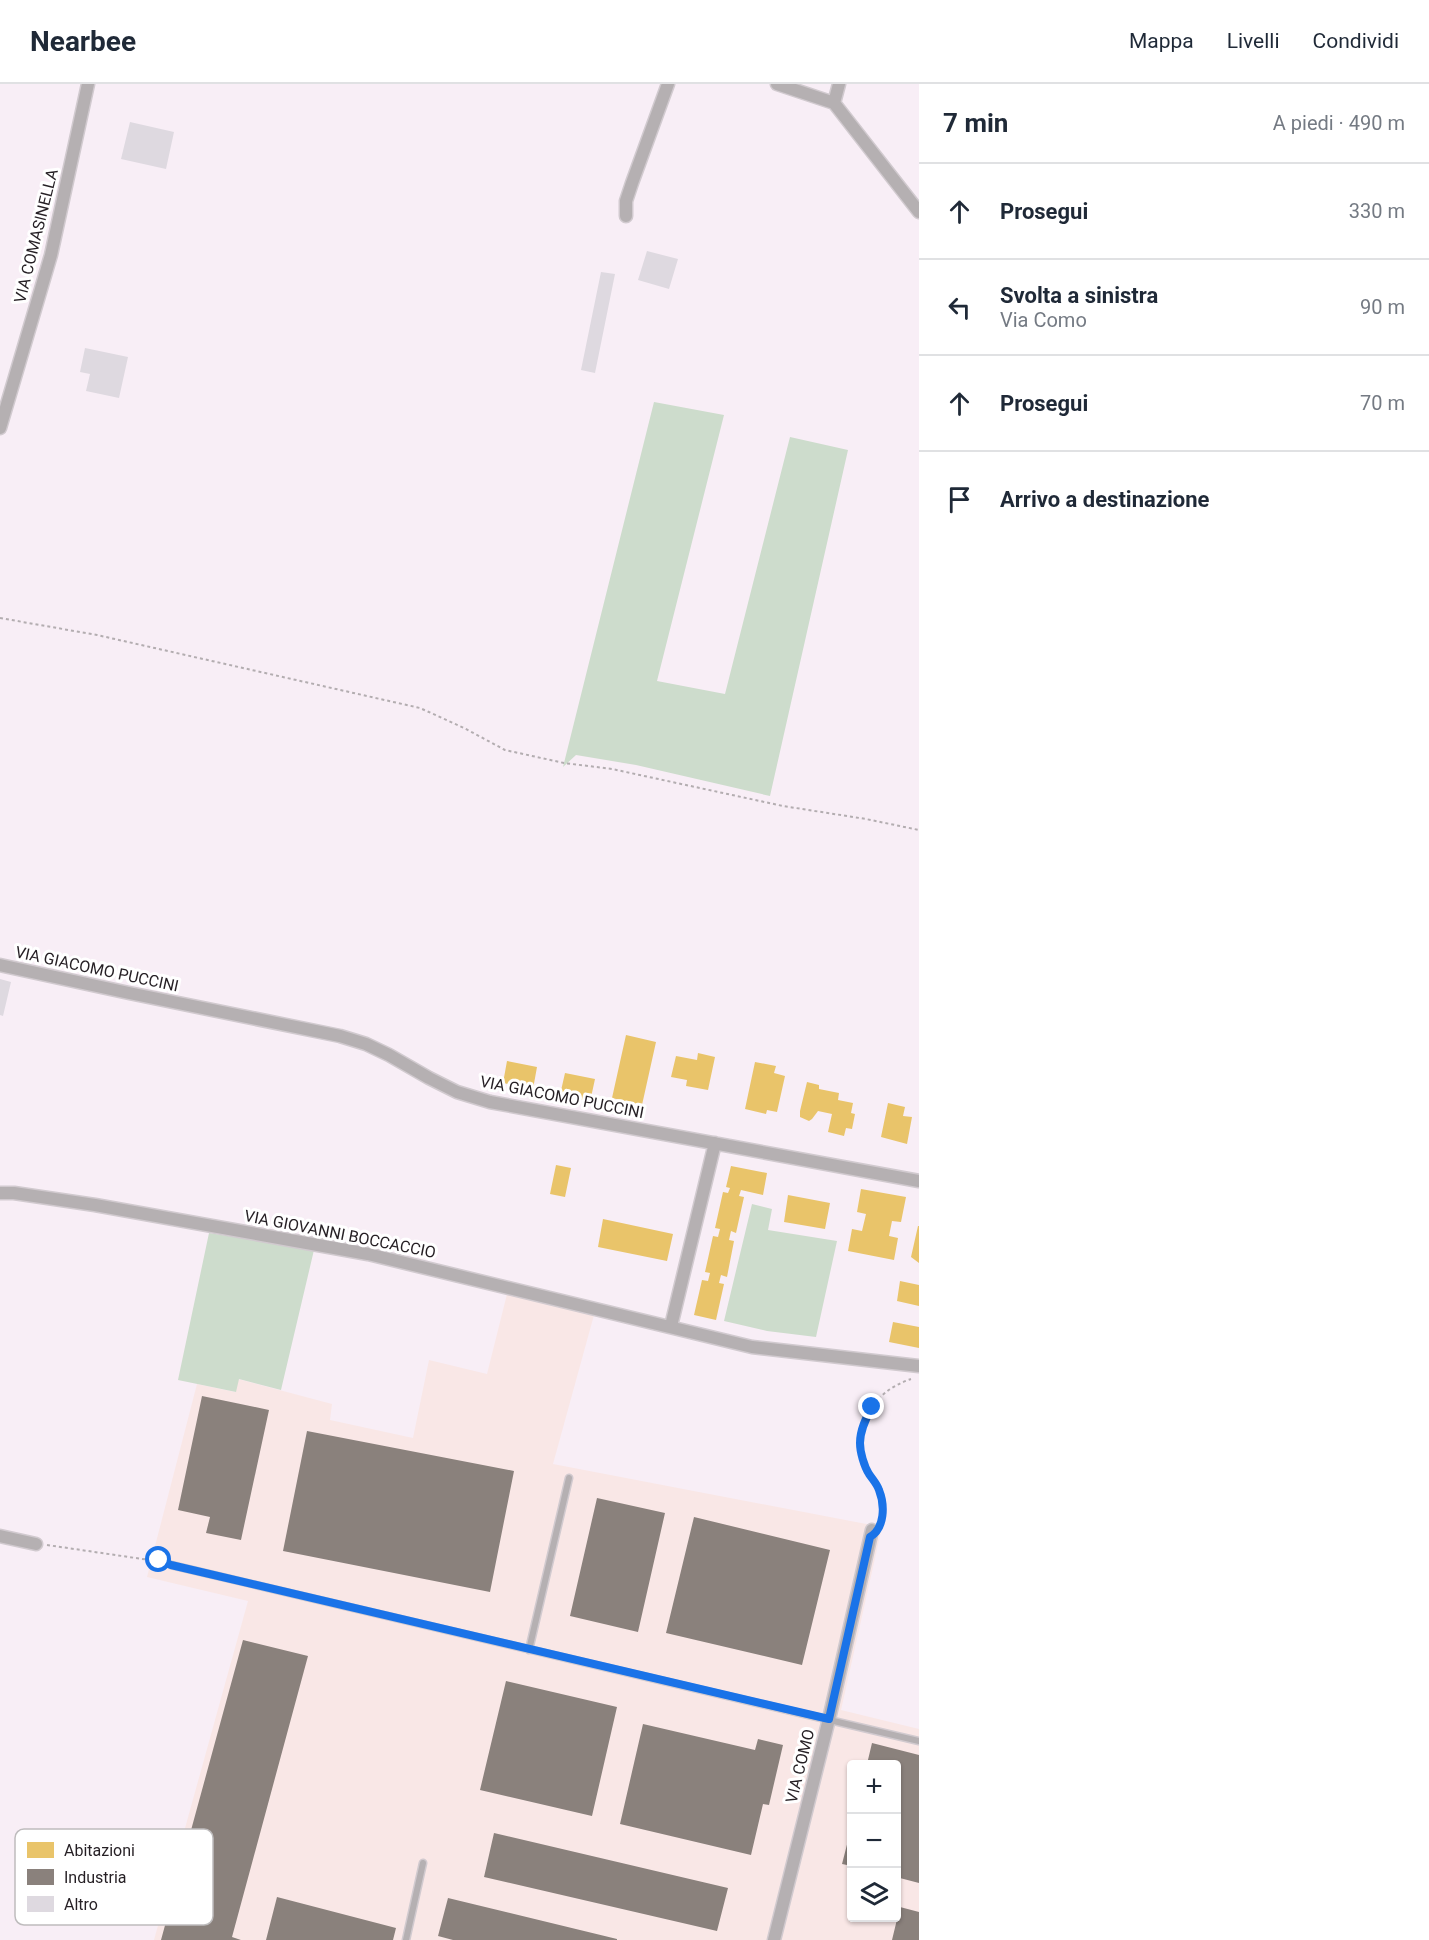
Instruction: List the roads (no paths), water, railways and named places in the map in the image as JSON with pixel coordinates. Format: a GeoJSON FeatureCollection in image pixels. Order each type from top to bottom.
{"type":"FeatureCollection","features":[{"type":"Feature","properties":{"kind":"street","name":"VIA COMASINELLA"},"geometry":{"type":"LineString","coordinates":[[0,428],[51,255],[88,84]]}},
{"type":"Feature","properties":{"kind":"street"},"geometry":{"type":"LineString","coordinates":[[626,216],[626,201],[668,84]]}},
{"type":"Feature","properties":{"kind":"street"},"geometry":{"type":"LineString","coordinates":[[777,84],[834,103],[919,212]]}},
{"type":"Feature","properties":{"kind":"street"},"geometry":{"type":"LineString","coordinates":[[834,103],[838,84]]}},
{"type":"Feature","properties":{"kind":"street","name":"VIA GIACOMO PUCCINI"},"geometry":{"type":"LineString","coordinates":[[0,964],[340,1036],[366,1044],[458,1092],[490,1102],[919,1181]]}},
{"type":"Feature","properties":{"kind":"street"},"geometry":{"type":"LineString","coordinates":[[671,1326],[715,1143]]}},
{"type":"Feature","properties":{"kind":"street","name":"VIA GIOVANNI BOCCACCIO"},"geometry":{"type":"LineString","coordinates":[[0,1193],[95,1205],[368,1254],[772,1350],[919,1366]]}},
{"type":"Feature","properties":{"kind":"street","name":"VIA COMO"},"geometry":{"type":"LineString","coordinates":[[774,1940],[829,1719],[871,1533]]}},
{"type":"Feature","properties":{"kind":"street"},"geometry":{"type":"LineString","coordinates":[[0,1536],[36,1544]]}},
{"type":"Feature","properties":{"kind":"lane"},"geometry":{"type":"LineString","coordinates":[[528,1650],[569,1478]]}},
{"type":"Feature","properties":{"kind":"lane"},"geometry":{"type":"LineString","coordinates":[[171,1565],[919,1741]]}},
{"type":"Feature","properties":{"kind":"lane"},"geometry":{"type":"LineString","coordinates":[[406,1940],[423,1863]]}}]}
